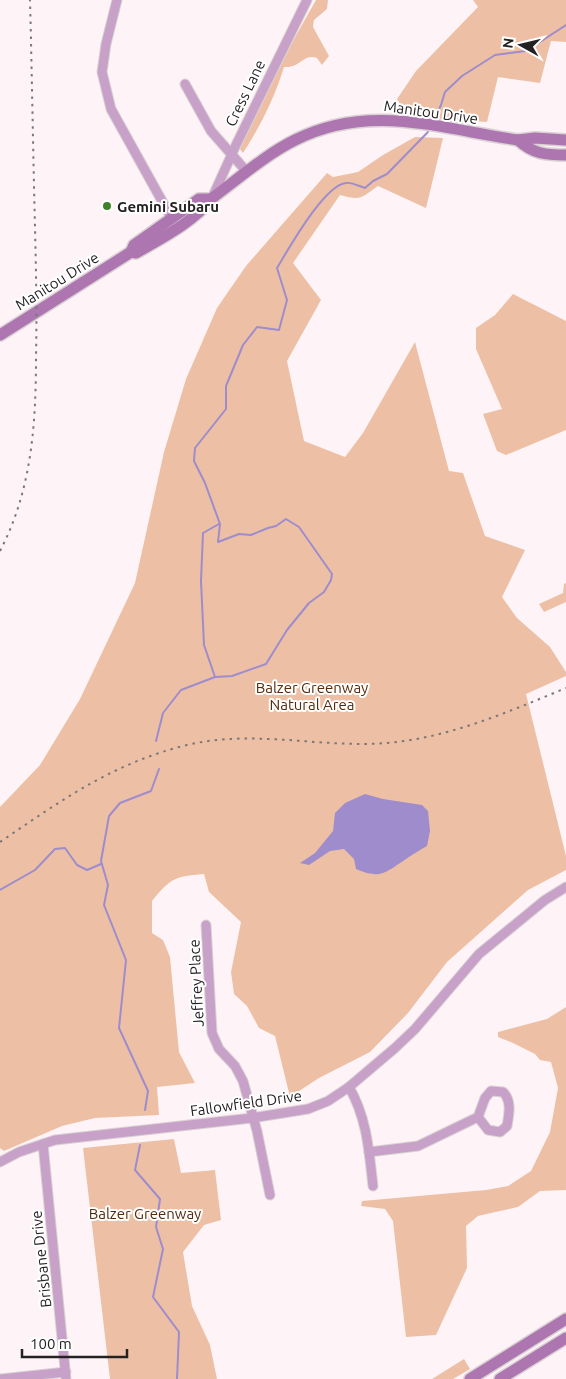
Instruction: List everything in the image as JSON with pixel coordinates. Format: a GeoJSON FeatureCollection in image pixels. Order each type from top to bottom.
{"type":"FeatureCollection","features":[{"type":"Feature","properties":{"kind":"main road","name":"Manitou Drive"},"geometry":{"type":"LineString","coordinates":[[131,252],[136,253],[205,208],[211,199],[275,152],[295,140],[322,129],[362,120],[404,121],[518,140],[535,138],[566,140]]}},
{"type":"Feature","properties":{"kind":"main road","name":"Manitou Drive"},"geometry":{"type":"LineString","coordinates":[[518,140],[527,149],[538,153],[566,155]]}},
{"type":"Feature","properties":{"kind":"main road","name":"Manitou Drive"},"geometry":{"type":"LineString","coordinates":[[0,335],[131,252],[134,245],[199,199],[211,199]]}},
{"type":"Feature","properties":{"kind":"main road"},"geometry":{"type":"LineString","coordinates":[[470,1379],[566,1319]]}},
{"type":"Feature","properties":{"kind":"main road"},"geometry":{"type":"LineString","coordinates":[[500,1379],[566,1338]]}},
{"type":"Feature","properties":{"kind":"street"},"geometry":{"type":"LineString","coordinates":[[117,0],[106,44],[102,72],[111,109],[172,219]]}},
{"type":"Feature","properties":{"kind":"street","name":"Cress Lane"},"geometry":{"type":"LineString","coordinates":[[211,199],[231,154],[307,0]]}},
{"type":"Feature","properties":{"kind":"street"},"geometry":{"type":"LineString","coordinates":[[185,84],[211,131],[247,172]]}},
{"type":"Feature","properties":{"kind":"street","name":"Fallowfield Drive"},"geometry":{"type":"LineString","coordinates":[[0,1162],[55,1140],[252,1118],[308,1109],[328,1101],[349,1087],[415,1029],[479,954],[545,900],[566,887]]}},
{"type":"Feature","properties":{"kind":"street","name":"Jeffrey Place"},"geometry":{"type":"LineString","coordinates":[[206,925],[212,1033],[219,1048],[240,1074],[257,1131],[270,1194]]}},
{"type":"Feature","properties":{"kind":"street"},"geometry":{"type":"LineString","coordinates":[[349,1087],[362,1115],[369,1152],[372,1186]]}},
{"type":"Feature","properties":{"kind":"street"},"geometry":{"type":"LineString","coordinates":[[369,1152],[418,1146],[478,1118],[485,1098],[491,1091],[503,1092],[507,1096],[509,1102],[507,1126],[500,1132],[488,1130],[478,1118]]}},
{"type":"Feature","properties":{"kind":"street","name":"Brisbane Drive"},"geometry":{"type":"LineString","coordinates":[[43,1144],[66,1376]]}},
{"type":"Feature","properties":{"kind":"street"},"geometry":{"type":"LineString","coordinates":[[0,1379],[66,1376]]}},
{"type":"Feature","properties":{"kind":"green space"},"geometry":{"type":"Polygon","coordinates":[[[316,0],[328,0],[327,9],[314,20],[313,27],[329,56],[322,65],[317,58],[310,57],[296,65],[284,67],[266,111],[243,153],[239,148],[281,62],[316,0]]]}},
{"type":"Feature","properties":{"kind":"green space"},"geometry":{"type":"Polygon","coordinates":[[[473,0],[566,0],[566,42],[551,41],[540,83],[498,77],[487,122],[441,119],[405,112],[397,99],[416,71],[478,7],[473,0]]]}},
{"type":"Feature","properties":{"kind":"green space","name":"Balzer Greenway Natural Area"},"geometry":{"type":"Polygon","coordinates":[[[415,137],[443,138],[426,208],[378,186],[357,198],[340,195],[293,263],[321,300],[287,361],[304,441],[345,457],[363,433],[415,342],[449,471],[463,473],[485,536],[525,550],[502,597],[517,618],[550,647],[566,672],[566,676],[526,694],[566,856],[566,870],[528,890],[447,962],[408,1013],[370,1052],[319,1078],[290,1097],[275,1036],[259,1028],[247,1006],[234,994],[231,972],[241,922],[209,892],[204,874],[186,876],[174,880],[164,887],[152,901],[152,933],[163,940],[170,957],[179,1052],[195,1083],[157,1087],[159,1115],[95,1118],[62,1126],[4,1151],[0,1148],[0,807],[40,765],[80,699],[135,583],[164,452],[186,379],[217,308],[246,266],[327,173],[333,177],[358,172],[415,137]]]}},
{"type":"Feature","properties":{"kind":"green space"},"geometry":{"type":"Polygon","coordinates":[[[513,294],[566,321],[566,430],[506,455],[497,451],[483,414],[502,409],[476,349],[476,328],[495,315],[513,294]]]}},
{"type":"Feature","properties":{"kind":"green space"},"geometry":{"type":"Polygon","coordinates":[[[566,583],[566,602],[544,612],[539,604],[563,593],[564,584],[566,583]]]}},
{"type":"Feature","properties":{"kind":"green space"},"geometry":{"type":"Polygon","coordinates":[[[566,1007],[566,1190],[540,1191],[518,1207],[478,1216],[466,1226],[467,1268],[436,1335],[406,1337],[393,1221],[385,1209],[361,1206],[362,1201],[486,1190],[508,1186],[531,1171],[550,1132],[558,1088],[551,1062],[540,1060],[535,1054],[498,1037],[498,1032],[547,1019],[566,1007]]]}},
{"type":"Feature","properties":{"kind":"green space","name":"Balzer Greenway"},"geometry":{"type":"Polygon","coordinates":[[[174,1139],[181,1173],[215,1170],[221,1220],[204,1225],[183,1252],[192,1306],[210,1345],[217,1379],[110,1379],[83,1148],[174,1139]]]}},
{"type":"Feature","properties":{"kind":"green space"},"geometry":{"type":"Polygon","coordinates":[[[464,1359],[470,1369],[453,1379],[432,1379],[464,1359]]]}},
{"type":"Feature","properties":{"kind":"shaded area"},"geometry":{"type":"Polygon","coordinates":[[[365,794],[422,805],[428,811],[430,831],[427,846],[388,871],[378,874],[356,869],[354,859],[344,849],[330,851],[309,865],[300,863],[315,853],[333,831],[335,813],[345,803],[365,794]]]}},
{"type":"Feature","properties":{"kind":"waterway"},"geometry":{"type":"LineString","coordinates":[[433,121],[445,92],[462,76],[495,55],[526,51],[566,25]]}},
{"type":"Feature","properties":{"kind":"waterway"},"geometry":{"type":"LineString","coordinates":[[156,741],[163,713],[181,690],[215,677],[232,676],[266,664],[287,630],[309,603],[324,592],[331,580],[332,574],[299,527],[286,519],[276,526],[251,535],[239,534],[218,542],[220,524],[205,483],[194,461],[195,448],[226,409],[226,386],[243,345],[257,327],[279,330],[287,300],[277,268],[317,206],[337,186],[348,183],[365,188],[373,181],[387,174],[429,130]]}},
{"type":"Feature","properties":{"kind":"waterway"},"geometry":{"type":"LineString","coordinates":[[215,677],[204,645],[201,581],[203,533],[219,524]]}},
{"type":"Feature","properties":{"kind":"waterway"},"geometry":{"type":"LineString","coordinates":[[145,1110],[148,1091],[119,1028],[126,960],[104,905],[108,885],[101,861],[109,816],[120,803],[151,791],[159,769]]}},
{"type":"Feature","properties":{"kind":"waterway"},"geometry":{"type":"LineString","coordinates":[[0,890],[35,870],[55,849],[65,848],[77,865],[87,870],[101,864]]}},
{"type":"Feature","properties":{"kind":"waterway"},"geometry":{"type":"LineString","coordinates":[[140,1145],[135,1170],[160,1199],[156,1227],[163,1249],[153,1297],[179,1332],[177,1379]]}},
{"type":"Feature","properties":{"kind":"railway"},"geometry":{"type":"LineString","coordinates":[[0,551],[11,528],[25,480],[30,456],[35,406],[36,292],[30,0]]}},
{"type":"Feature","properties":{"kind":"railway"},"geometry":{"type":"LineString","coordinates":[[0,842],[89,784],[135,762],[187,745],[231,739],[275,739],[363,744],[390,743],[416,739],[467,726],[566,688]]}},
{"type":"Feature","properties":{"kind":"place","name":"Gemini Subaru"},"geometry":{"type":"Point","coordinates":[107,206]}}]}
